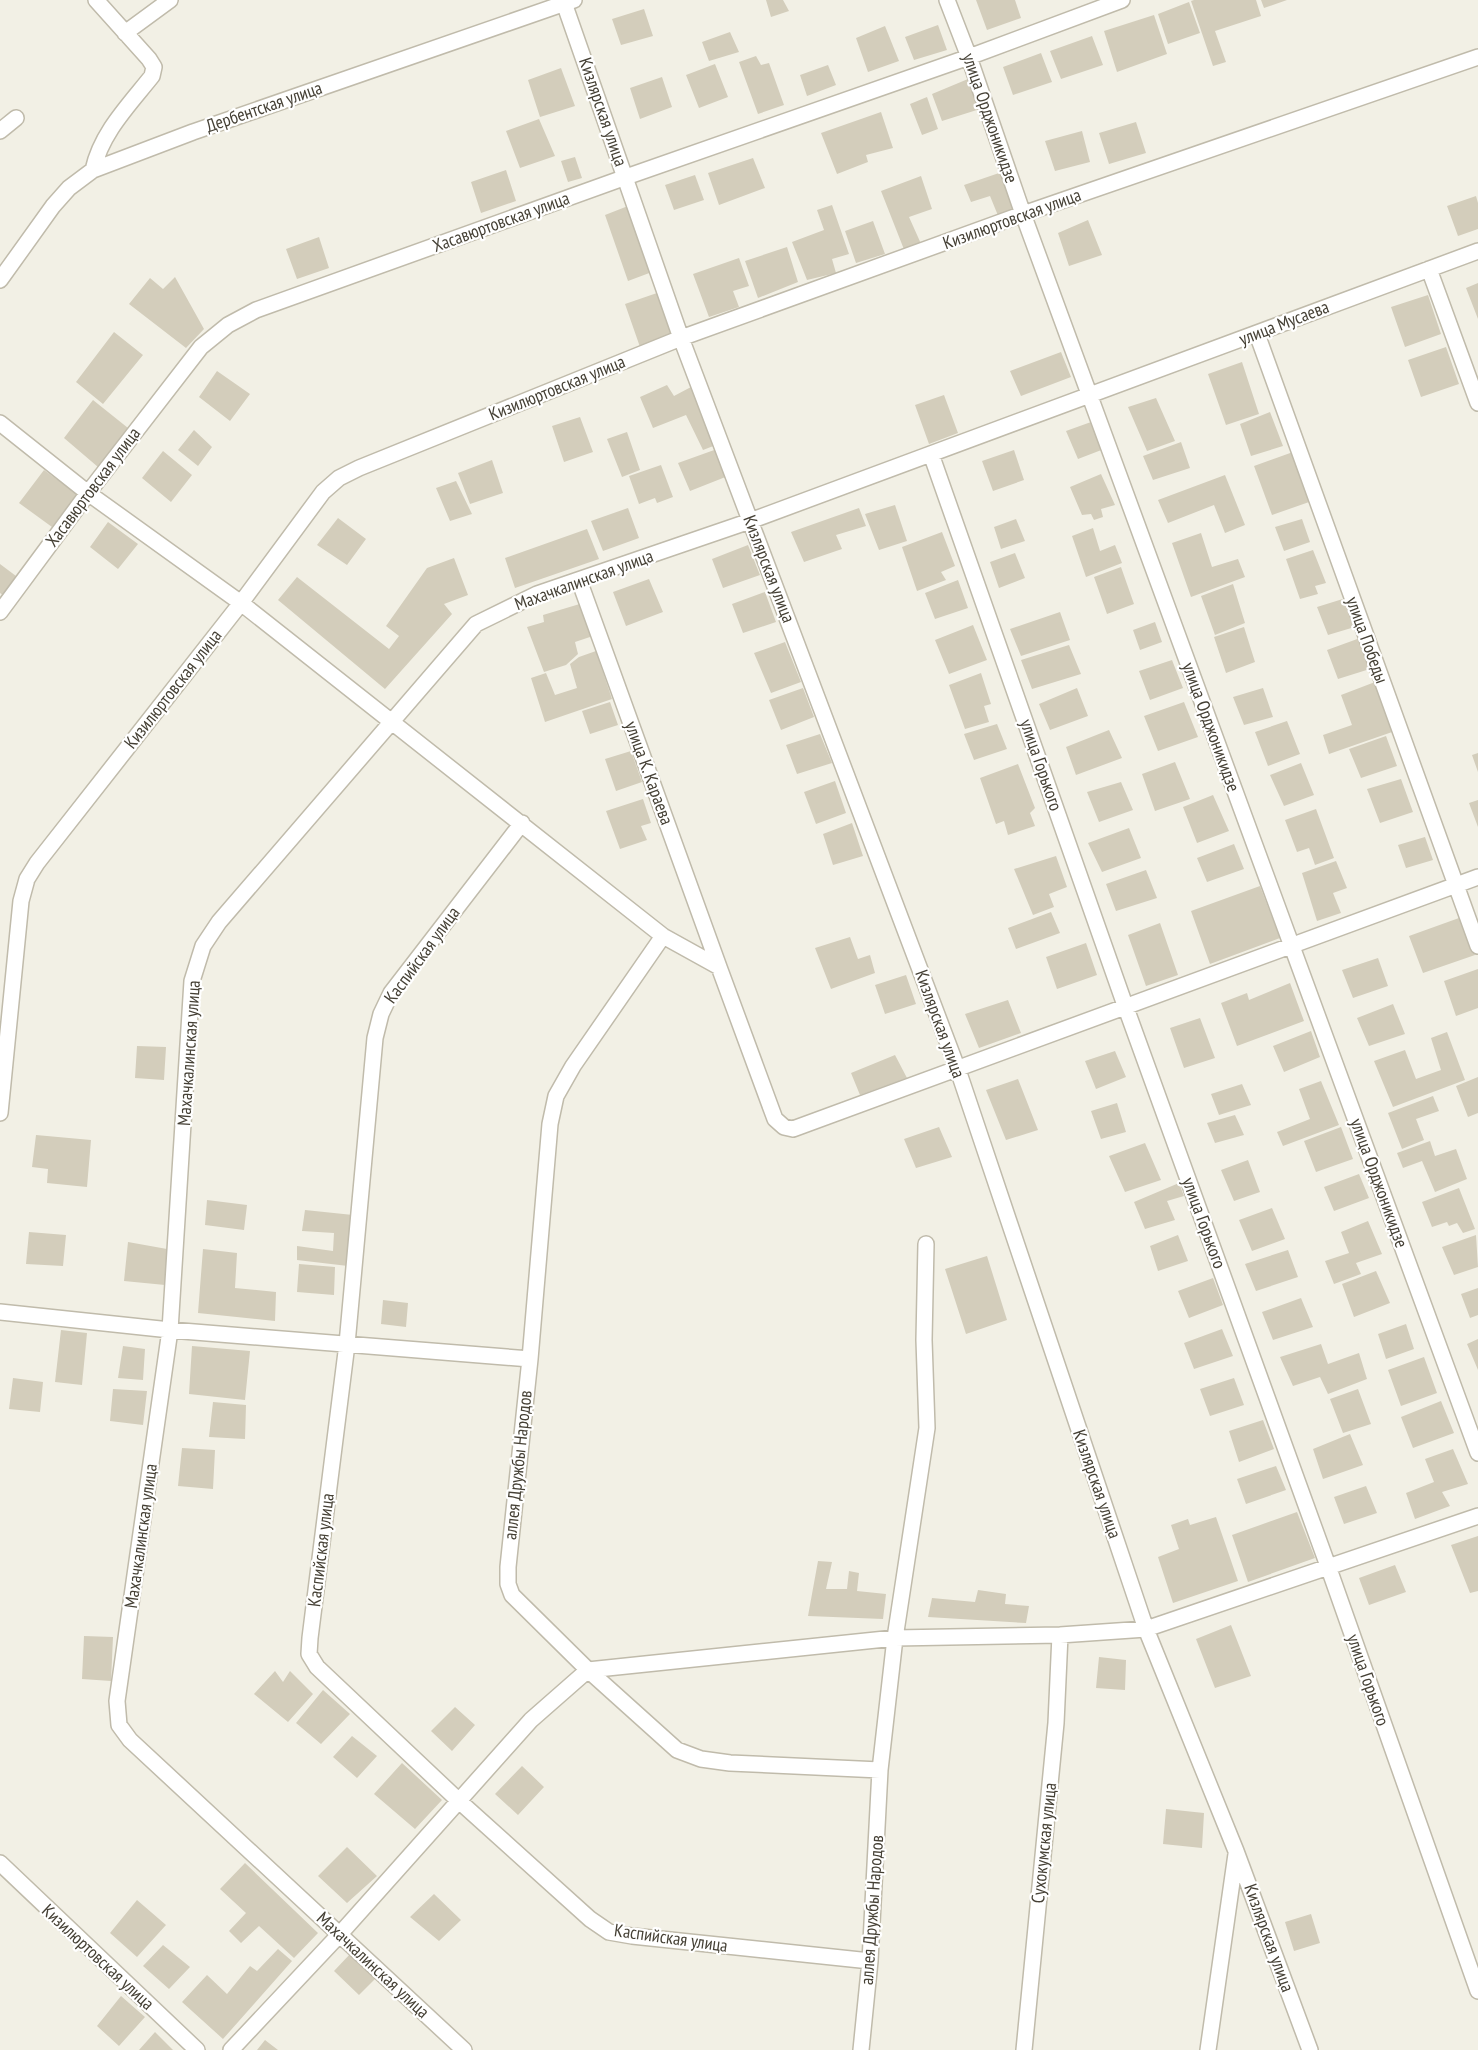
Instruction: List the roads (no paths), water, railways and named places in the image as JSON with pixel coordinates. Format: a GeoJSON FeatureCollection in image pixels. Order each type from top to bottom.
{"type":"FeatureCollection","features":[{"type":"Feature","properties":{"kind":"street"},"geometry":{"type":"LineString","coordinates":[[93,170],[96,157],[111,128],[152,76],[154,67],[96,0]]}},
{"type":"Feature","properties":{"kind":"street"},"geometry":{"type":"LineString","coordinates":[[125,33],[170,0]]}},
{"type":"Feature","properties":{"kind":"street","name":"улица Орджоникидзе"},"geometry":{"type":"LineString","coordinates":[[947,0],[1023,214],[1478,1453]]}},
{"type":"Feature","properties":{"kind":"street","name":"Хасавюртовская улица"},"geometry":{"type":"LineString","coordinates":[[0,612],[88,493],[201,347],[228,325],[256,310],[969,57],[1122,0]]}},
{"type":"Feature","properties":{"kind":"street","name":"Дербентская улица"},"geometry":{"type":"LineString","coordinates":[[0,280],[53,206],[69,188],[93,170],[193,132],[567,1]]}},
{"type":"Feature","properties":{"kind":"street","name":"Кизлярская улица"},"geometry":{"type":"LineString","coordinates":[[567,1],[681,338],[958,1070],[1146,1629],[1236,1851],[1310,2050]]}},
{"type":"Feature","properties":{"kind":"street","name":"Кизилюртовская улица"},"geometry":{"type":"LineString","coordinates":[[0,1113],[21,901],[27,879],[44,854],[241,603],[323,492],[339,478],[681,338],[1023,214],[1478,57]]}},
{"type":"Feature","properties":{"kind":"street"},"geometry":{"type":"LineString","coordinates":[[0,131],[16,118]]}},
{"type":"Feature","properties":{"kind":"street","name":"улица Мусаева"},"geometry":{"type":"LineString","coordinates":[[1090,395],[1478,251]]}},
{"type":"Feature","properties":{"kind":"street"},"geometry":{"type":"LineString","coordinates":[[1429,268],[1478,403]]}},
{"type":"Feature","properties":{"kind":"street","name":"улица Победы"},"geometry":{"type":"LineString","coordinates":[[1257,334],[1478,946]]}},
{"type":"Feature","properties":{"kind":"street","name":"Махачкалинская улица"},"geometry":{"type":"LineString","coordinates":[[464,2050],[130,1740],[119,1725],[117,1701],[170,1330],[192,981],[203,946],[219,922],[476,624],[537,594],[750,521],[1090,395]]}},
{"type":"Feature","properties":{"kind":"street"},"geometry":{"type":"LineString","coordinates":[[0,423],[88,493],[241,603],[663,936],[719,967]]}},
{"type":"Feature","properties":{"kind":"street","name":"улица Горького"},"geometry":{"type":"LineString","coordinates":[[931,454],[1126,1008],[1328,1566],[1478,1991]]}},
{"type":"Feature","properties":{"kind":"street","name":"улица К. Караева"},"geometry":{"type":"LineString","coordinates":[[579,580],[774,1119],[784,1127],[793,1129],[958,1070],[1478,877]]}},
{"type":"Feature","properties":{"kind":"street","name":"Каспийская улица"},"geometry":{"type":"LineString","coordinates":[[522,824],[391,993],[381,1014],[375,1038],[347,1344],[309,1654],[317,1667],[459,1801],[590,1919],[609,1932],[870,1960]]}},
{"type":"Feature","properties":{"kind":"street","name":"аллея Дружбы Народов"},"geometry":{"type":"LineString","coordinates":[[663,936],[573,1066],[556,1096],[550,1124],[508,1584],[512,1595],[588,1670],[677,1750],[701,1759],[730,1763],[880,1770]]}},
{"type":"Feature","properties":{"kind":"street","name":"аллея Дружбы Народов"},"geometry":{"type":"LineString","coordinates":[[861,2050],[870,1960],[880,1770],[895,1638],[927,1428],[924,1340],[926,1244]]}},
{"type":"Feature","properties":{"kind":"street"},"geometry":{"type":"LineString","coordinates":[[0,1312],[170,1330],[530,1359]]}},
{"type":"Feature","properties":{"kind":"street"},"geometry":{"type":"LineString","coordinates":[[231,2050],[340,1934],[531,1720],[588,1670],[895,1638],[1060,1635],[1146,1629],[1478,1516]]}},
{"type":"Feature","properties":{"kind":"street","name":"Сухокумская улица"},"geometry":{"type":"LineString","coordinates":[[1024,2050],[1056,1723],[1060,1635]]}},
{"type":"Feature","properties":{"kind":"street"},"geometry":{"type":"LineString","coordinates":[[1208,2050],[1236,1851]]}},
{"type":"Feature","properties":{"kind":"street","name":"Кизилюртовская улица"},"geometry":{"type":"LineString","coordinates":[[0,1863],[197,2050]]}}]}
